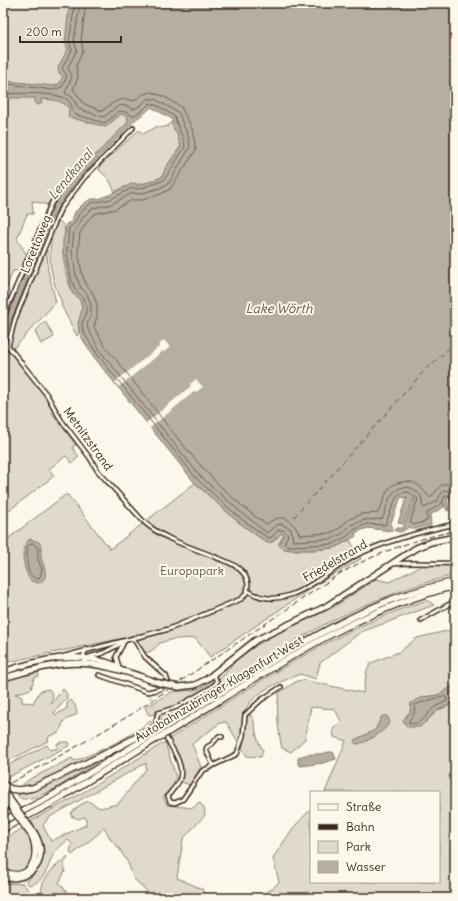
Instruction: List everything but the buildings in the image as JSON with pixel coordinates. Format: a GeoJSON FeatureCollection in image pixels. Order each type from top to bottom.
{"type":"FeatureCollection","features":[{"type":"Feature","properties":{"kind":"highway","name":"Autobahnzubringer Klagenfurt West"},"geometry":{"type":"LineString","coordinates":[[3,822],[48,798],[290,651],[340,623],[389,601],[455,581]]}},
{"type":"Feature","properties":{"kind":"highway","name":"Autobahnzubringer Klagenfurt West"},"geometry":{"type":"LineString","coordinates":[[168,726],[344,627],[396,605],[455,586]]}},
{"type":"Feature","properties":{"kind":"highway"},"geometry":{"type":"LineString","coordinates":[[3,784],[11,789],[24,790],[155,734],[168,726]]}},
{"type":"Feature","properties":{"kind":"highway","name":"Autobahnzubringer Klagenfurt West"},"geometry":{"type":"LineString","coordinates":[[3,829],[81,786],[155,734]]}},
{"type":"Feature","properties":{"kind":"highway"},"geometry":{"type":"LineString","coordinates":[[3,796],[33,835],[36,851],[31,867],[17,874],[3,871]]}},
{"type":"Feature","properties":{"kind":"highway"},"geometry":{"type":"LineString","coordinates":[[3,834],[13,824]]}},
{"type":"Feature","properties":{"kind":"main road"},"geometry":{"type":"LineString","coordinates":[[3,678],[85,659],[179,687],[195,685],[214,675],[256,640],[325,607],[423,545],[455,537]]}},
{"type":"Feature","properties":{"kind":"main road"},"geometry":{"type":"LineString","coordinates":[[4,671],[57,658],[85,659],[119,667],[132,674]]}},
{"type":"Feature","properties":{"kind":"main road"},"geometry":{"type":"LineString","coordinates":[[3,790],[40,845],[41,854],[34,870],[19,878],[3,878]]}},
{"type":"Feature","properties":{"kind":"street","name":"Lorettoweg"},"geometry":{"type":"LineString","coordinates":[[7,344],[15,319],[62,206],[83,179],[133,128]]}},
{"type":"Feature","properties":{"kind":"street"},"geometry":{"type":"LineString","coordinates":[[3,318],[51,204],[66,182]]}},
{"type":"Feature","properties":{"kind":"street","name":"Metnitzstrand"},"geometry":{"type":"LineString","coordinates":[[7,344],[9,349],[50,400],[61,420],[90,458],[97,470],[144,522],[171,538],[235,566],[243,572],[247,580],[248,590]]}},
{"type":"Feature","properties":{"kind":"street","name":"Friedelstrand"},"geometry":{"type":"LineString","coordinates":[[248,590],[264,599],[287,596],[308,587],[358,555],[406,537],[455,524]]}},
{"type":"Feature","properties":{"kind":"street"},"geometry":{"type":"LineString","coordinates":[[391,564],[414,562],[433,564],[455,563]]}},
{"type":"Feature","properties":{"kind":"street"},"geometry":{"type":"LineString","coordinates":[[86,649],[85,659],[103,653],[134,638],[169,628],[208,614],[241,599],[248,590]]}},
{"type":"Feature","properties":{"kind":"street"},"geometry":{"type":"LineString","coordinates":[[421,620],[455,601]]}},
{"type":"Feature","properties":{"kind":"street"},"geometry":{"type":"LineString","coordinates":[[99,675],[148,692],[160,689],[168,682],[166,676],[144,657],[134,638]]}},
{"type":"Feature","properties":{"kind":"street"},"geometry":{"type":"LineString","coordinates":[[57,658],[86,649],[126,641]]}},
{"type":"Feature","properties":{"kind":"street"},"geometry":{"type":"LineString","coordinates":[[119,667],[116,660],[117,652],[126,641]]}},
{"type":"Feature","properties":{"kind":"street"},"geometry":{"type":"LineString","coordinates":[[214,675],[216,684],[177,706],[161,712],[156,717],[156,721],[175,752],[180,767],[179,781],[168,796],[170,802],[175,803],[183,799],[202,771],[237,754],[243,736],[245,715],[261,700],[281,687]]}},
{"type":"Feature","properties":{"kind":"street"},"geometry":{"type":"LineString","coordinates":[[213,765],[206,750],[218,736],[222,737]]}},
{"type":"Feature","properties":{"kind":"green space"},"geometry":{"type":"Polygon","coordinates":[[[3,3],[117,3],[128,122],[48,205],[32,201],[33,214],[27,214],[17,239],[27,255],[20,270],[13,271],[3,297],[3,3]]]}},
{"type":"Feature","properties":{"kind":"green space"},"geometry":{"type":"Polygon","coordinates":[[[171,122],[181,146],[166,167],[162,177],[150,182],[126,187],[115,192],[109,179],[99,170],[101,165],[139,130],[143,134],[158,126],[160,128],[168,126],[171,122]]]}},
{"type":"Feature","properties":{"kind":"green space"},"geometry":{"type":"Polygon","coordinates":[[[59,221],[65,230],[63,253],[67,278],[72,293],[79,298],[82,306],[82,314],[78,322],[79,333],[77,336],[61,305],[62,303],[54,282],[50,263],[53,233],[56,222],[59,221]]]}},
{"type":"Feature","properties":{"kind":"green space"},"geometry":{"type":"Polygon","coordinates":[[[45,249],[47,250],[48,271],[56,302],[13,349],[9,347],[15,323],[45,249]]]}},
{"type":"Feature","properties":{"kind":"green space"},"geometry":{"type":"Polygon","coordinates":[[[45,321],[54,337],[41,344],[35,332],[45,321]]]}},
{"type":"Feature","properties":{"kind":"green space"},"geometry":{"type":"Polygon","coordinates":[[[6,350],[10,352],[51,404],[52,413],[76,445],[72,447],[79,457],[72,463],[66,456],[49,469],[54,476],[3,515],[3,355],[6,350]]]}},
{"type":"Feature","properties":{"kind":"green space","name":"Europapark"},"geometry":{"type":"Polygon","coordinates":[[[195,483],[237,521],[267,543],[275,540],[280,533],[284,535],[279,543],[280,546],[289,550],[334,548],[350,540],[361,559],[319,583],[210,657],[195,638],[175,639],[160,643],[151,651],[144,653],[134,636],[3,663],[3,539],[5,541],[65,495],[68,495],[110,549],[195,483]]]}},
{"type":"Feature","properties":{"kind":"green space"},"geometry":{"type":"Polygon","coordinates":[[[423,565],[455,566],[455,575],[434,580],[392,594],[351,611],[312,631],[227,684],[159,722],[156,714],[149,715],[145,708],[171,692],[196,690],[221,678],[239,657],[270,637],[334,607],[376,579],[389,582],[423,565]]]}},
{"type":"Feature","properties":{"kind":"green space"},"geometry":{"type":"Polygon","coordinates":[[[427,600],[434,605],[361,632],[320,663],[316,679],[300,674],[269,687],[256,696],[246,709],[248,716],[250,714],[254,722],[258,740],[263,750],[261,757],[247,756],[226,722],[220,723],[192,744],[201,767],[190,785],[181,782],[181,762],[169,739],[262,680],[326,643],[392,612],[427,600]]]}},
{"type":"Feature","properties":{"kind":"green space"},"geometry":{"type":"Polygon","coordinates":[[[455,629],[455,685],[438,695],[423,697],[405,717],[426,722],[438,710],[455,703],[455,898],[253,898],[272,889],[279,882],[273,858],[293,828],[310,810],[310,883],[440,883],[440,791],[325,791],[346,741],[334,737],[333,729],[341,721],[335,709],[311,707],[305,739],[291,752],[282,748],[279,727],[279,693],[297,681],[303,680],[363,693],[367,670],[371,663],[399,652],[417,638],[455,629]]]}},
{"type":"Feature","properties":{"kind":"green space"},"geometry":{"type":"Polygon","coordinates":[[[37,671],[39,676],[34,678],[31,689],[15,694],[22,697],[22,702],[33,703],[40,691],[49,689],[53,695],[52,703],[63,689],[67,694],[67,698],[54,713],[56,715],[67,708],[67,703],[71,700],[75,705],[77,714],[64,721],[59,733],[49,736],[48,741],[8,761],[3,768],[3,682],[37,671]]]}},
{"type":"Feature","properties":{"kind":"green space"},"geometry":{"type":"Polygon","coordinates":[[[150,721],[154,725],[59,772],[32,784],[19,787],[30,779],[72,758],[74,761],[114,744],[150,721]]]}},
{"type":"Feature","properties":{"kind":"green space"},"geometry":{"type":"Polygon","coordinates":[[[69,742],[70,745],[3,780],[3,771],[4,772],[6,766],[47,745],[50,750],[58,748],[57,744],[69,742]]]}},
{"type":"Feature","properties":{"kind":"green space"},"geometry":{"type":"Polygon","coordinates":[[[165,742],[176,777],[173,786],[163,797],[167,805],[193,808],[199,802],[204,807],[205,815],[183,839],[177,878],[202,889],[206,898],[150,898],[152,896],[134,879],[128,863],[119,848],[111,840],[104,827],[98,834],[72,855],[70,852],[72,844],[68,840],[54,853],[48,868],[39,881],[29,885],[27,881],[39,867],[43,852],[43,845],[31,821],[84,792],[165,742]],[[146,763],[48,818],[43,826],[51,841],[86,825],[86,818],[83,817],[79,819],[71,816],[71,813],[80,805],[88,801],[100,808],[118,804],[146,769],[146,763]]]}},
{"type":"Feature","properties":{"kind":"green space"},"geometry":{"type":"Polygon","coordinates":[[[97,762],[50,791],[31,798],[22,799],[17,795],[48,786],[97,762]]]}},
{"type":"Feature","properties":{"kind":"green space"},"geometry":{"type":"Polygon","coordinates":[[[21,829],[31,842],[33,848],[32,860],[25,869],[20,871],[8,870],[3,866],[3,841],[21,829]]]}},
{"type":"Feature","properties":{"kind":"green space"},"geometry":{"type":"Polygon","coordinates":[[[67,857],[68,858],[64,863],[65,871],[59,883],[68,893],[78,894],[80,898],[39,898],[43,883],[57,865],[67,857]]]}},
{"type":"Feature","properties":{"kind":"green space"},"geometry":{"type":"Polygon","coordinates":[[[23,883],[29,891],[27,898],[3,898],[3,884],[23,883]]]}},
{"type":"Feature","properties":{"kind":"water","name":"Lake Wörth"},"geometry":{"type":"Polygon","coordinates":[[[72,3],[455,3],[455,507],[454,508],[449,498],[447,499],[449,510],[447,511],[443,503],[444,507],[430,515],[431,525],[414,529],[409,527],[401,532],[395,531],[396,528],[403,528],[414,502],[414,498],[403,524],[398,523],[407,496],[405,498],[401,497],[390,525],[393,527],[392,531],[367,528],[355,533],[356,536],[334,548],[307,550],[283,549],[279,545],[284,535],[281,533],[273,542],[267,543],[237,521],[194,482],[93,356],[83,340],[79,330],[79,319],[82,306],[78,298],[72,293],[63,252],[63,239],[66,224],[71,222],[75,212],[83,204],[91,199],[98,199],[109,195],[131,184],[136,183],[137,186],[162,177],[166,167],[181,146],[178,139],[178,134],[172,125],[172,119],[151,107],[134,121],[79,178],[61,203],[53,216],[3,341],[3,327],[53,203],[74,177],[128,122],[127,116],[121,114],[106,127],[68,117],[69,109],[60,102],[41,99],[42,103],[39,105],[35,103],[35,98],[3,98],[3,78],[8,81],[53,86],[59,84],[63,76],[59,73],[58,67],[68,49],[65,43],[69,7],[72,3]]]}},
{"type":"Feature","properties":{"kind":"water"},"geometry":{"type":"Polygon","coordinates":[[[30,539],[39,542],[41,546],[41,557],[45,571],[45,578],[39,583],[31,581],[24,566],[24,547],[26,542],[30,539]]]}},
{"type":"Feature","properties":{"kind":"water"},"geometry":{"type":"Polygon","coordinates":[[[455,685],[455,693],[452,692],[450,697],[452,698],[455,696],[455,703],[438,710],[420,727],[407,727],[403,720],[410,713],[411,703],[423,697],[438,695],[455,685]]]}},
{"type":"Feature","properties":{"kind":"water"},"geometry":{"type":"Polygon","coordinates":[[[382,716],[387,716],[390,722],[388,726],[370,739],[356,744],[354,740],[375,730],[382,716]]]}},
{"type":"Feature","properties":{"kind":"water"},"geometry":{"type":"Polygon","coordinates":[[[333,752],[336,759],[323,763],[301,766],[298,764],[298,758],[301,756],[333,752]]]}},
{"type":"Feature","properties":{"kind":"pier"},"geometry":{"type":"Polygon","coordinates":[[[164,340],[170,347],[119,387],[115,382],[160,346],[159,345],[164,340]]]}},
{"type":"Feature","properties":{"kind":"pier"},"geometry":{"type":"Polygon","coordinates":[[[196,379],[203,387],[196,392],[195,391],[150,428],[146,423],[191,386],[190,384],[196,379]]]}},
{"type":"Feature","properties":{"kind":"ferry route"},"geometry":{"type":"LineString","coordinates":[[294,517],[425,370],[455,343]]}},
{"type":"Feature","properties":{"kind":"tunnel"},"geometry":{"type":"LineString","coordinates":[[148,692],[158,713]]}},
{"type":"Feature","properties":{"kind":"railway"},"geometry":{"type":"LineString","coordinates":[[3,787],[132,714],[339,574],[395,548],[425,538],[455,531]]}},
{"type":"Feature","properties":{"kind":"water label","name":"Lendkanal"},"geometry":{"type":"Point","coordinates":[70,174]}}]}
